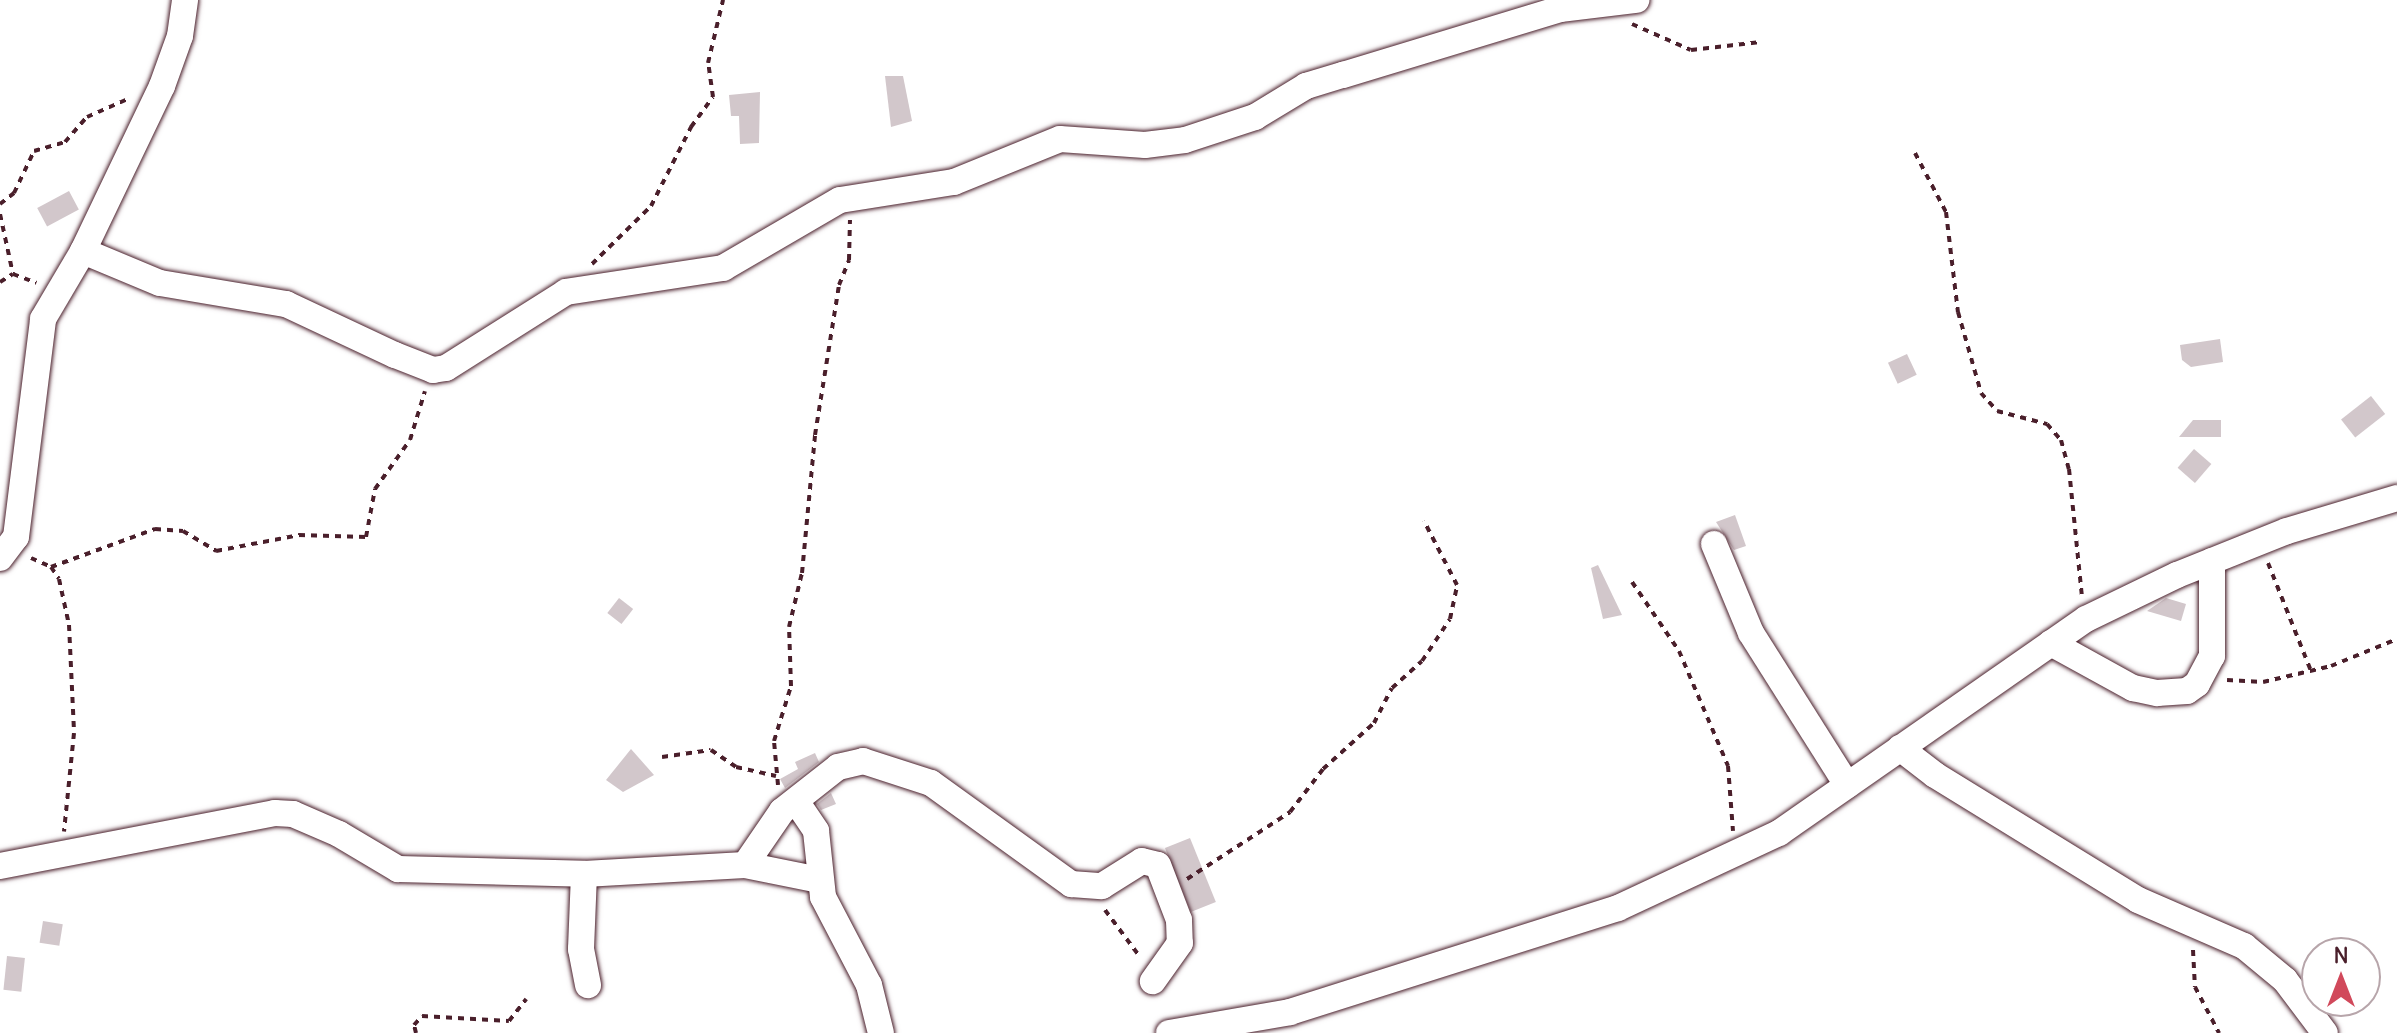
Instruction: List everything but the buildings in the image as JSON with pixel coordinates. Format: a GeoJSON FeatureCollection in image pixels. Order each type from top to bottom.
{"type":"FeatureCollection","features":[{"type":"Feature","properties":{"kind":"street"},"geometry":{"type":"LineString","coordinates":[[6,553],[43,319],[83,251],[162,86],[180,36],[185,0]]}},
{"type":"Feature","properties":{"kind":"street"},"geometry":{"type":"LineString","coordinates":[[83,251],[160,283],[286,304],[433,370],[471,355],[566,292],[723,268],[796,221],[851,197],[954,182],[1060,139],[1145,145],[1185,140],[1255,117],[1306,86],[1560,9],[1606,7],[1636,0]]}},
{"type":"Feature","properties":{"kind":"street"},"geometry":{"type":"LineString","coordinates":[[1169,1033],[1290,1012],[1406,978],[1618,908],[1779,833],[2086,619],[2260,542],[2397,498]]}},
{"type":"Feature","properties":{"kind":"street"},"geometry":{"type":"LineString","coordinates":[[1714,544],[1751,633],[1847,785]]}},
{"type":"Feature","properties":{"kind":"street"},"geometry":{"type":"LineString","coordinates":[[2051,643],[2114,679],[2157,693],[2187,691],[2205,670],[2216,633],[2212,561]]}},
{"type":"Feature","properties":{"kind":"street"},"geometry":{"type":"LineString","coordinates":[[1900,748],[1935,775],[2125,892],[2268,962],[2325,1033]]}},
{"type":"Feature","properties":{"kind":"street"},"geometry":{"type":"LineString","coordinates":[[745,865],[789,806],[838,767],[863,761],[931,783],[1051,871],[1086,888],[1151,860],[1164,872],[1180,943],[1153,981]]}},
{"type":"Feature","properties":{"kind":"street"},"geometry":{"type":"LineString","coordinates":[[789,806],[816,831],[820,880],[832,921],[869,985],[881,1033]]}},
{"type":"Feature","properties":{"kind":"street"},"geometry":{"type":"LineString","coordinates":[[0,866],[275,813],[339,834],[398,869],[584,874],[745,865],[820,880]]}},
{"type":"Feature","properties":{"kind":"street"},"geometry":{"type":"LineString","coordinates":[[584,874],[581,949],[588,985]]}},
{"type":"Feature","properties":{"kind":"path"},"geometry":{"type":"LineString","coordinates":[[566,292],[651,206],[691,127],[713,97],[708,63],[723,0]]}},
{"type":"Feature","properties":{"kind":"path"},"geometry":{"type":"LineString","coordinates":[[1606,7],[1655,38],[1691,50],[1761,42]]}},
{"type":"Feature","properties":{"kind":"path"},"geometry":{"type":"LineString","coordinates":[[0,204],[14,193],[34,151],[65,142],[94,113],[162,86]]}},
{"type":"Feature","properties":{"kind":"path"},"geometry":{"type":"LineString","coordinates":[[1915,153],[1946,212],[1958,312],[1981,393],[1997,411],[2047,424],[2061,440],[2069,469],[2086,619]]}},
{"type":"Feature","properties":{"kind":"path"},"geometry":{"type":"LineString","coordinates":[[789,806],[776,776],[774,741],[791,686],[789,627],[802,573],[834,310],[849,260],[851,197]]}},
{"type":"Feature","properties":{"kind":"path"},"geometry":{"type":"LineString","coordinates":[[0,214],[13,274],[23,282],[62,285]]}},
{"type":"Feature","properties":{"kind":"path"},"geometry":{"type":"LineString","coordinates":[[0,282],[13,274]]}},
{"type":"Feature","properties":{"kind":"path"},"geometry":{"type":"LineString","coordinates":[[6,553],[51,567],[155,529],[183,531],[216,551],[299,535],[366,537],[375,489],[410,440],[433,370]]}},
{"type":"Feature","properties":{"kind":"path"},"geometry":{"type":"LineString","coordinates":[[1168,890],[1290,812],[1323,769],[1374,723],[1392,688],[1429,650],[1450,619],[1457,585],[1424,521]]}},
{"type":"Feature","properties":{"kind":"path"},"geometry":{"type":"LineString","coordinates":[[2260,542],[2311,671]]}},
{"type":"Feature","properties":{"kind":"path"},"geometry":{"type":"LineString","coordinates":[[51,567],[59,579],[74,668],[73,748],[61,853]]}},
{"type":"Feature","properties":{"kind":"path"},"geometry":{"type":"LineString","coordinates":[[1632,582],[1679,651],[1728,766],[1733,792],[1732,855]]}},
{"type":"Feature","properties":{"kind":"path"},"geometry":{"type":"LineString","coordinates":[[2205,670],[2245,684],[2311,671],[2397,639]]}},
{"type":"Feature","properties":{"kind":"path"},"geometry":{"type":"LineString","coordinates":[[662,757],[711,750],[736,767],[776,776]]}},
{"type":"Feature","properties":{"kind":"path"},"geometry":{"type":"LineString","coordinates":[[1086,888],[1132,943],[1153,981]]}},
{"type":"Feature","properties":{"kind":"path"},"geometry":{"type":"LineString","coordinates":[[2192,924],[2195,987],[2219,1033]]}},
{"type":"Feature","properties":{"kind":"path"},"geometry":{"type":"LineString","coordinates":[[416,1033],[414,1025],[422,1016],[509,1021],[526,999]]}}]}
